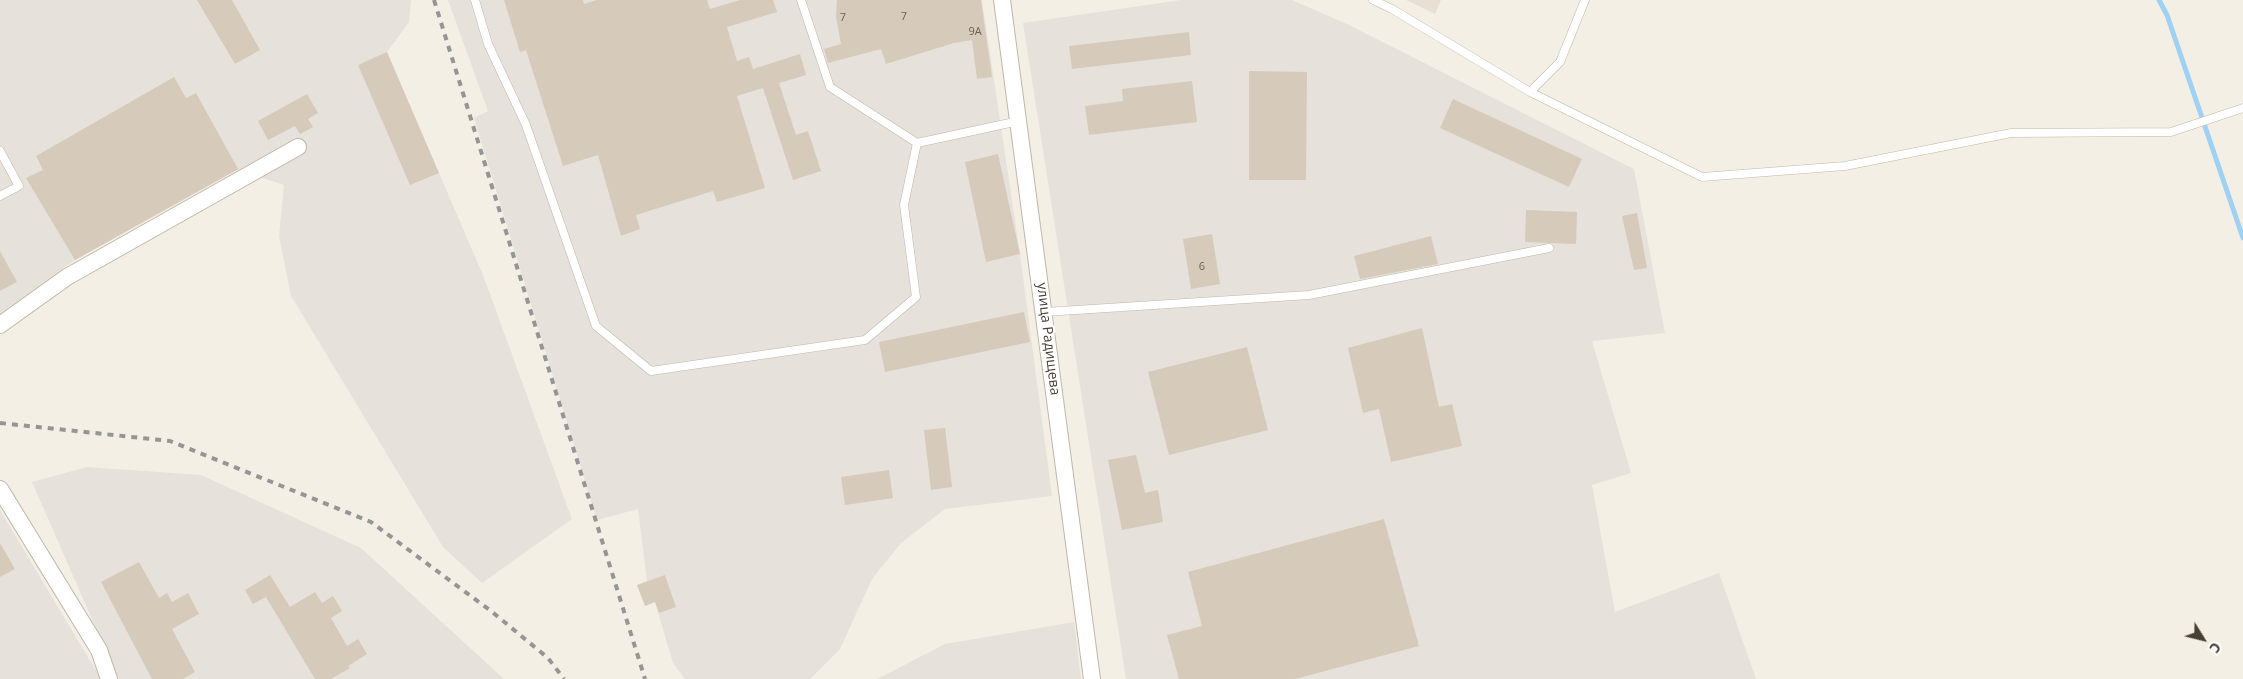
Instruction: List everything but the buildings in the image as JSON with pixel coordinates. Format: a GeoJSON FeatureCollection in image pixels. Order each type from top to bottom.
{"type":"FeatureCollection","features":[{"type":"Feature","properties":{"kind":"street","name":"улица Радищева"},"geometry":{"type":"LineString","coordinates":[[1002,0],[1045,312],[1092,679]]}},
{"type":"Feature","properties":{"kind":"street"},"geometry":{"type":"LineString","coordinates":[[0,325],[67,277],[298,147]]}},
{"type":"Feature","properties":{"kind":"street"},"geometry":{"type":"LineString","coordinates":[[0,489],[99,650],[109,679]]}},
{"type":"Feature","properties":{"kind":"lane"},"geometry":{"type":"LineString","coordinates":[[474,0],[488,44],[526,125],[596,326],[651,371],[865,340],[901,310],[916,297],[904,206],[917,143]]}},
{"type":"Feature","properties":{"kind":"lane"},"geometry":{"type":"LineString","coordinates":[[801,0],[830,87],[917,143],[1019,121]]}},
{"type":"Feature","properties":{"kind":"lane"},"geometry":{"type":"LineString","coordinates":[[1373,0],[1392,9],[1530,92],[1702,176],[1845,166],[2011,133],[2172,132],[2243,108]]}},
{"type":"Feature","properties":{"kind":"lane"},"geometry":{"type":"LineString","coordinates":[[1530,92],[1560,62],[1585,0]]}},
{"type":"Feature","properties":{"kind":"lane"},"geometry":{"type":"LineString","coordinates":[[0,151],[19,186],[0,196]]}},
{"type":"Feature","properties":{"kind":"lane"},"geometry":{"type":"LineString","coordinates":[[1045,312],[1309,295],[1549,248]]}},
{"type":"Feature","properties":{"kind":"shaded area"},"geometry":{"type":"Polygon","coordinates":[[[0,0],[411,0],[409,22],[387,52],[483,275],[572,519],[482,583],[443,547],[291,296],[279,236],[284,185],[238,170],[75,260],[0,314],[0,0]]]}},
{"type":"Feature","properties":{"kind":"shaded area"},"geometry":{"type":"Polygon","coordinates":[[[448,0],[982,0],[1020,254],[1052,496],[945,509],[901,543],[872,579],[840,649],[810,679],[685,679],[673,663],[655,602],[645,606],[637,585],[647,581],[638,509],[597,520],[474,118],[488,111],[448,0]]]}},
{"type":"Feature","properties":{"kind":"shaded area"},"geometry":{"type":"Polygon","coordinates":[[[1181,0],[1292,0],[1347,24],[1634,169],[1665,333],[1592,341],[1631,473],[1592,485],[1615,612],[1719,573],[1756,679],[1126,679],[1023,23],[1181,0]]]}},
{"type":"Feature","properties":{"kind":"shaded area"},"geometry":{"type":"Polygon","coordinates":[[[1406,0],[1441,0],[1435,14],[1406,0]]]}},
{"type":"Feature","properties":{"kind":"shaded area"},"geometry":{"type":"Polygon","coordinates":[[[87,467],[201,475],[361,548],[504,679],[118,679],[32,482],[87,467]]]}},
{"type":"Feature","properties":{"kind":"shaded area"},"geometry":{"type":"Polygon","coordinates":[[[0,510],[101,679],[0,679],[0,510]]]}},
{"type":"Feature","properties":{"kind":"shaded area"},"geometry":{"type":"Polygon","coordinates":[[[1074,622],[1081,679],[877,679],[945,644],[1074,622]]]}},
{"type":"Feature","properties":{"kind":"waterway"},"geometry":{"type":"LineString","coordinates":[[2159,0],[2167,15],[2243,238]]}},
{"type":"Feature","properties":{"kind":"railway"},"geometry":{"type":"LineString","coordinates":[[434,0],[645,679]]}},
{"type":"Feature","properties":{"kind":"railway"},"geometry":{"type":"LineString","coordinates":[[0,423],[170,441],[371,522],[491,611],[548,658],[564,679]]}}]}
